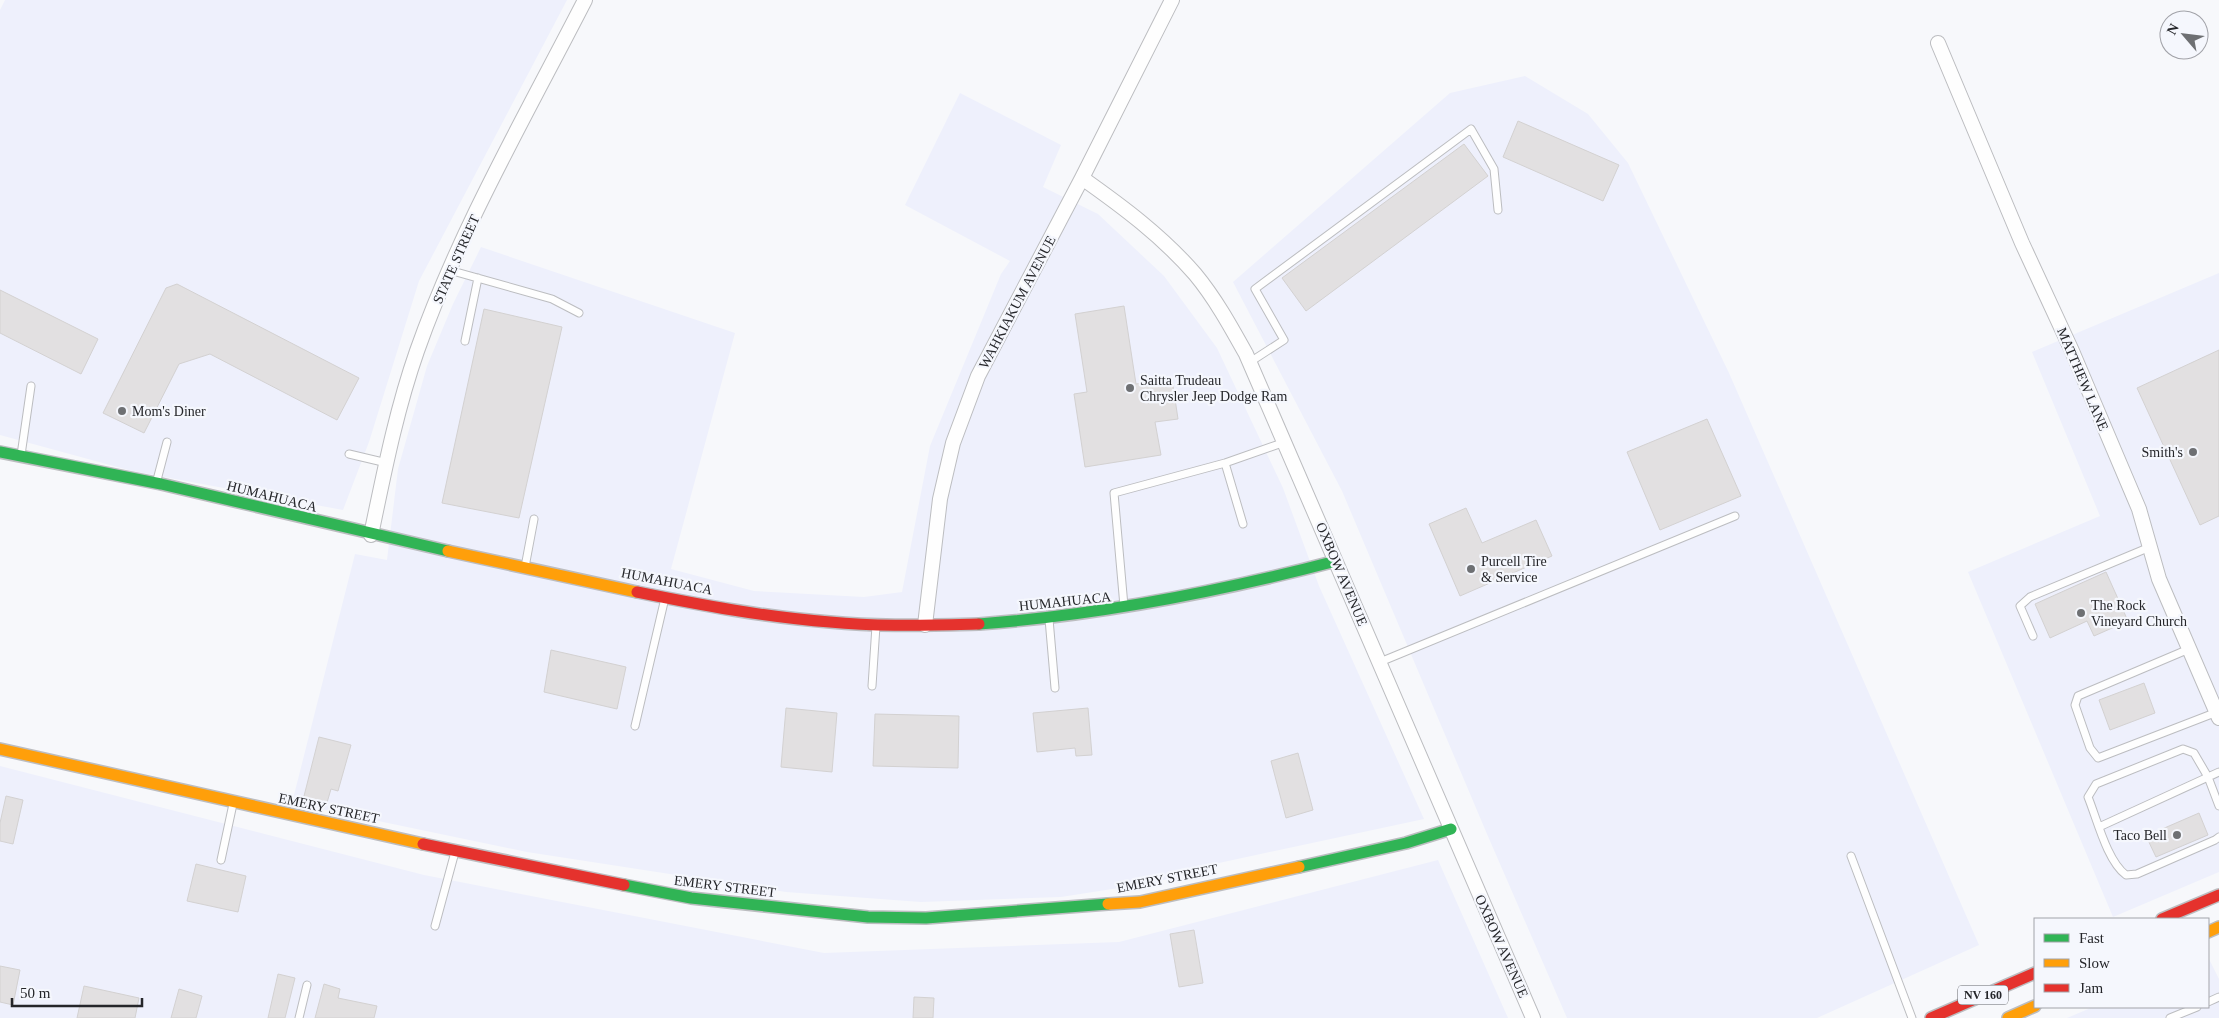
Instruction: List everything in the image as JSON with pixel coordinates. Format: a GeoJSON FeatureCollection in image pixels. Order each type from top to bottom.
{"type":"FeatureCollection","features":[{"type":"Feature","properties":{"kind":"main road","name":"HUMAHUACA"},"geometry":{"type":"LineString","coordinates":[[0,452],[156,483],[371,535],[665,598],[818,622],[925,625],[1049,619],[1124,610],[1225,590],[1336,561]]}},
{"type":"Feature","properties":{"kind":"main road","name":"EMERY STREET"},"geometry":{"type":"LineString","coordinates":[[0,749],[233,803],[456,851],[691,898],[868,917],[926,918],[1140,902],[1406,843],[1451,829]]}},
{"type":"Feature","properties":{"kind":"main road"},"geometry":{"type":"LineString","coordinates":[[2164,918],[2219,895]]}},
{"type":"Feature","properties":{"kind":"main road","name":"NV 160"},"geometry":{"type":"LineString","coordinates":[[1931,1018],[2034,973]]}},
{"type":"Feature","properties":{"kind":"main road","name":"NV 160"},"geometry":{"type":"LineString","coordinates":[[2008,1018],[2034,1006]]}},
{"type":"Feature","properties":{"kind":"street","name":"STATE STREET"},"geometry":{"type":"LineString","coordinates":[[371,535],[394,426],[417,352],[448,270],[586,0]]}},
{"type":"Feature","properties":{"kind":"street","name":"WAHKIAKUM AVENUE"},"geometry":{"type":"LineString","coordinates":[[925,625],[940,499],[953,443],[978,376],[1082,178],[1172,0]]}},
{"type":"Feature","properties":{"kind":"street","name":"MATTHEW LANE"},"geometry":{"type":"LineString","coordinates":[[1938,43],[2139,509],[2159,579],[2218,715]]}},
{"type":"Feature","properties":{"kind":"street","name":"OXBOW AVENUE"},"geometry":{"type":"LineString","coordinates":[[1082,178],[1135,215],[1168,244],[1196,275],[1223,313],[1250,362],[1533,1018]]}},
{"type":"Feature","properties":{"kind":"lane"},"geometry":{"type":"LineString","coordinates":[[1250,362],[1284,340],[1255,290],[1471,128],[1494,169],[1498,210]]}},
{"type":"Feature","properties":{"kind":"lane"},"geometry":{"type":"LineString","coordinates":[[448,270],[552,299],[579,313]]}},
{"type":"Feature","properties":{"kind":"lane"},"geometry":{"type":"LineString","coordinates":[[465,341],[478,278]]}},
{"type":"Feature","properties":{"kind":"lane"},"geometry":{"type":"LineString","coordinates":[[21,457],[32,386]]}},
{"type":"Feature","properties":{"kind":"lane"},"geometry":{"type":"LineString","coordinates":[[156,483],[167,442]]}},
{"type":"Feature","properties":{"kind":"lane"},"geometry":{"type":"LineString","coordinates":[[1124,610],[1114,493],[1224,463],[1285,442]]}},
{"type":"Feature","properties":{"kind":"lane"},"geometry":{"type":"LineString","coordinates":[[349,454],[387,464]]}},
{"type":"Feature","properties":{"kind":"lane"},"geometry":{"type":"LineString","coordinates":[[1224,463],[1243,524]]}},
{"type":"Feature","properties":{"kind":"lane"},"geometry":{"type":"LineString","coordinates":[[1380,662],[1735,516]]}},
{"type":"Feature","properties":{"kind":"lane"},"geometry":{"type":"LineString","coordinates":[[525,567],[534,519]]}},
{"type":"Feature","properties":{"kind":"lane"},"geometry":{"type":"LineString","coordinates":[[2033,636],[2020,606],[2030,598],[2150,546]]}},
{"type":"Feature","properties":{"kind":"lane"},"geometry":{"type":"LineString","coordinates":[[635,726],[665,598]]}},
{"type":"Feature","properties":{"kind":"lane"},"geometry":{"type":"LineString","coordinates":[[1049,619],[1055,688]]}},
{"type":"Feature","properties":{"kind":"lane"},"geometry":{"type":"LineString","coordinates":[[872,686],[877,624]]}},
{"type":"Feature","properties":{"kind":"lane"},"geometry":{"type":"LineString","coordinates":[[2189,649],[2078,696],[2075,705],[2090,748],[2098,758],[2218,715]]}},
{"type":"Feature","properties":{"kind":"lane"},"geometry":{"type":"LineString","coordinates":[[2219,806],[2208,777],[2194,752],[2183,749],[2096,784],[2088,798],[2112,856],[2121,871],[2126,875],[2137,874],[2219,837]]}},
{"type":"Feature","properties":{"kind":"lane"},"geometry":{"type":"LineString","coordinates":[[2100,827],[2219,772]]}},
{"type":"Feature","properties":{"kind":"lane"},"geometry":{"type":"LineString","coordinates":[[221,860],[233,803]]}},
{"type":"Feature","properties":{"kind":"lane"},"geometry":{"type":"LineString","coordinates":[[435,926],[456,851]]}},
{"type":"Feature","properties":{"kind":"lane"},"geometry":{"type":"LineString","coordinates":[[1851,856],[1912,1018]]}},
{"type":"Feature","properties":{"kind":"lane"},"geometry":{"type":"LineString","coordinates":[[298,1018],[307,985]]}},
{"type":"Feature","properties":{"kind":"lane"},"geometry":{"type":"LineString","coordinates":[[2170,1018],[2195,1008]]}},
{"type":"Feature","properties":{"kind":"shaded area"},"geometry":{"type":"Polygon","coordinates":[[[5,0],[567,0],[419,281],[369,442],[343,510],[132,471],[0,435],[0,10],[5,0]]]}},
{"type":"Feature","properties":{"kind":"shaded area"},"geometry":{"type":"Polygon","coordinates":[[[1525,76],[1588,114],[1628,163],[1729,373],[1979,945],[1817,1018],[1567,1018],[1342,491],[1233,282],[1450,93],[1525,76]]]}},
{"type":"Feature","properties":{"kind":"shaded area"},"geometry":{"type":"Polygon","coordinates":[[[960,93],[1061,145],[1043,187],[1098,214],[1164,276],[1217,348],[1283,488],[1319,586],[1424,819],[1219,863],[1157,882],[1061,897],[921,902],[786,892],[527,852],[292,803],[355,554],[387,560],[398,469],[427,366],[453,304],[481,247],[735,333],[671,569],[754,591],[864,597],[902,592],[930,446],[1001,274],[1010,261],[905,205],[960,93]]]}},
{"type":"Feature","properties":{"kind":"shaded area"},"geometry":{"type":"Polygon","coordinates":[[[2219,273],[2219,872],[2113,917],[1968,572],[2100,516],[2032,352],[2219,273]]]}},
{"type":"Feature","properties":{"kind":"shaded area"},"geometry":{"type":"Polygon","coordinates":[[[0,766],[424,875],[824,953],[1119,942],[1438,860],[1508,1018],[0,1018],[0,766]]]}},
{"type":"Feature","properties":{"kind":"shaded area"},"geometry":{"type":"Polygon","coordinates":[[[2209,959],[2219,979],[2219,1018],[2067,1018],[2091,1008],[2209,1008],[2209,959]]]}},
{"type":"Feature","properties":{"kind":"building"},"geometry":{"type":"Polygon","coordinates":[[[1518,121],[1619,165],[1603,201],[1503,157],[1518,121]]]}},
{"type":"Feature","properties":{"kind":"building"},"geometry":{"type":"Polygon","coordinates":[[[1464,144],[1488,176],[1306,311],[1282,278],[1464,144]]]}},
{"type":"Feature","properties":{"kind":"building"},"geometry":{"type":"Polygon","coordinates":[[[177,284],[359,378],[337,420],[210,354],[179,364],[144,433],[103,413],[166,288],[177,284]]]}},
{"type":"Feature","properties":{"kind":"building"},"geometry":{"type":"Polygon","coordinates":[[[0,290],[98,339],[81,374],[0,333],[0,290]]]}},
{"type":"Feature","properties":{"kind":"building","name":"Saitta Trudeau Chrysler Jeep Dodge Ram"},"geometry":{"type":"Polygon","coordinates":[[[1124,306],[1136,384],[1172,379],[1178,419],[1155,422],[1161,455],[1085,467],[1074,394],[1087,392],[1075,314],[1124,306]]]}},
{"type":"Feature","properties":{"kind":"building"},"geometry":{"type":"Polygon","coordinates":[[[484,309],[562,327],[519,518],[442,503],[484,309]]]}},
{"type":"Feature","properties":{"kind":"building","name":"Smith's"},"geometry":{"type":"Polygon","coordinates":[[[2219,350],[2219,516],[2200,525],[2137,388],[2219,350]]]}},
{"type":"Feature","properties":{"kind":"building"},"geometry":{"type":"Polygon","coordinates":[[[1707,419],[1741,496],[1660,530],[1627,452],[1707,419]]]}},
{"type":"Feature","properties":{"kind":"building"},"geometry":{"type":"Polygon","coordinates":[[[1466,508],[1482,543],[1536,520],[1552,556],[1460,596],[1429,524],[1466,508]]]}},
{"type":"Feature","properties":{"kind":"building","name":"The Rock Vineyard Church"},"geometry":{"type":"Polygon","coordinates":[[[2106,572],[2128,621],[2094,636],[2087,621],[2050,638],[2035,604],[2106,572]]]}},
{"type":"Feature","properties":{"kind":"building"},"geometry":{"type":"Polygon","coordinates":[[[551,650],[626,667],[617,709],[544,692],[551,650]]]}},
{"type":"Feature","properties":{"kind":"building"},"geometry":{"type":"Polygon","coordinates":[[[2144,683],[2155,713],[2110,730],[2099,700],[2144,683]]]}},
{"type":"Feature","properties":{"kind":"building"},"geometry":{"type":"Polygon","coordinates":[[[786,708],[837,713],[832,772],[781,767],[786,708]]]}},
{"type":"Feature","properties":{"kind":"building"},"geometry":{"type":"Polygon","coordinates":[[[1088,708],[1092,755],[1076,756],[1075,748],[1037,752],[1033,713],[1088,708]]]}},
{"type":"Feature","properties":{"kind":"building"},"geometry":{"type":"Polygon","coordinates":[[[875,714],[959,716],[958,768],[873,766],[875,714]]]}},
{"type":"Feature","properties":{"kind":"building"},"geometry":{"type":"Polygon","coordinates":[[[319,737],[351,745],[338,791],[331,789],[326,806],[303,800],[319,737]]]}},
{"type":"Feature","properties":{"kind":"building"},"geometry":{"type":"Polygon","coordinates":[[[1298,753],[1313,810],[1286,818],[1271,761],[1298,753]]]}},
{"type":"Feature","properties":{"kind":"building"},"geometry":{"type":"Polygon","coordinates":[[[6,796],[23,800],[13,844],[0,841],[0,823],[6,796]]]}},
{"type":"Feature","properties":{"kind":"building","name":"Taco Bell"},"geometry":{"type":"Polygon","coordinates":[[[2199,813],[2208,835],[2156,857],[2146,836],[2199,813]]]}},
{"type":"Feature","properties":{"kind":"building"},"geometry":{"type":"Polygon","coordinates":[[[196,864],[246,876],[238,912],[187,901],[196,864]]]}},
{"type":"Feature","properties":{"kind":"building"},"geometry":{"type":"Polygon","coordinates":[[[1194,930],[1203,983],[1179,987],[1170,934],[1194,930]]]}},
{"type":"Feature","properties":{"kind":"building"},"geometry":{"type":"Polygon","coordinates":[[[0,966],[20,970],[13,1005],[0,1002],[0,966]]]}},
{"type":"Feature","properties":{"kind":"building"},"geometry":{"type":"Polygon","coordinates":[[[278,974],[295,978],[285,1018],[268,1018],[278,974]]]}},
{"type":"Feature","properties":{"kind":"building"},"geometry":{"type":"Polygon","coordinates":[[[324,984],[340,989],[338,998],[377,1006],[374,1018],[315,1018],[324,984]]]}},
{"type":"Feature","properties":{"kind":"building"},"geometry":{"type":"Polygon","coordinates":[[[84,986],[139,998],[135,1018],[77,1018],[84,986]]]}},
{"type":"Feature","properties":{"kind":"building"},"geometry":{"type":"Polygon","coordinates":[[[179,989],[202,996],[196,1018],[171,1018],[179,989]]]}},
{"type":"Feature","properties":{"kind":"building"},"geometry":{"type":"Polygon","coordinates":[[[914,997],[934,998],[933,1018],[913,1018],[914,997]]]}},
{"type":"Feature","properties":{"kind":"traffic: fast"},"geometry":{"type":"LineString","coordinates":[[0,452],[161,484],[448,551]]}},
{"type":"Feature","properties":{"kind":"traffic: fast"},"geometry":{"type":"LineString","coordinates":[[979,624],[1070,615],[1159,601],[1248,583],[1336,561]]}},
{"type":"Feature","properties":{"kind":"traffic: fast"},"geometry":{"type":"LineString","coordinates":[[1299,867],[1406,843],[1451,829]]}},
{"type":"Feature","properties":{"kind":"traffic: fast"},"geometry":{"type":"LineString","coordinates":[[624,885],[691,898],[868,917],[926,918],[1108,904]]}},
{"type":"Feature","properties":{"kind":"traffic: slow"},"geometry":{"type":"LineString","coordinates":[[448,551],[637,592]]}},
{"type":"Feature","properties":{"kind":"traffic: slow"},"geometry":{"type":"LineString","coordinates":[[0,749],[423,844]]}},
{"type":"Feature","properties":{"kind":"traffic: slow"},"geometry":{"type":"LineString","coordinates":[[1108,904],[1140,902],[1299,867]]}},
{"type":"Feature","properties":{"kind":"traffic: slow"},"geometry":{"type":"LineString","coordinates":[[2209,932],[2219,927]]}},
{"type":"Feature","properties":{"kind":"traffic: slow"},"geometry":{"type":"LineString","coordinates":[[2008,1018],[2034,1006]]}},
{"type":"Feature","properties":{"kind":"traffic: jam"},"geometry":{"type":"LineString","coordinates":[[637,592],[733,610],[806,620],[886,625],[979,624]]}},
{"type":"Feature","properties":{"kind":"traffic: jam"},"geometry":{"type":"LineString","coordinates":[[423,844],[624,885]]}},
{"type":"Feature","properties":{"kind":"traffic: jam"},"geometry":{"type":"LineString","coordinates":[[2164,918],[2219,895]]}},
{"type":"Feature","properties":{"kind":"traffic: jam"},"geometry":{"type":"LineString","coordinates":[[1931,1018],[2034,973]]}},
{"type":"Feature","properties":{"kind":"place","name":"Saitta Trudeau Chrysler Jeep Dodge Ram"},"geometry":{"type":"Point","coordinates":[1130,388]}},
{"type":"Feature","properties":{"kind":"place","name":"Mom's Diner"},"geometry":{"type":"Point","coordinates":[122,411]}},
{"type":"Feature","properties":{"kind":"place","name":"Smith's"},"geometry":{"type":"Point","coordinates":[2193,452]}},
{"type":"Feature","properties":{"kind":"place","name":"Purcell Tire & Service"},"geometry":{"type":"Point","coordinates":[1471,569]}},
{"type":"Feature","properties":{"kind":"place","name":"The Rock Vineyard Church"},"geometry":{"type":"Point","coordinates":[2081,613]}},
{"type":"Feature","properties":{"kind":"place","name":"Taco Bell"},"geometry":{"type":"Point","coordinates":[2177,835]}}]}
